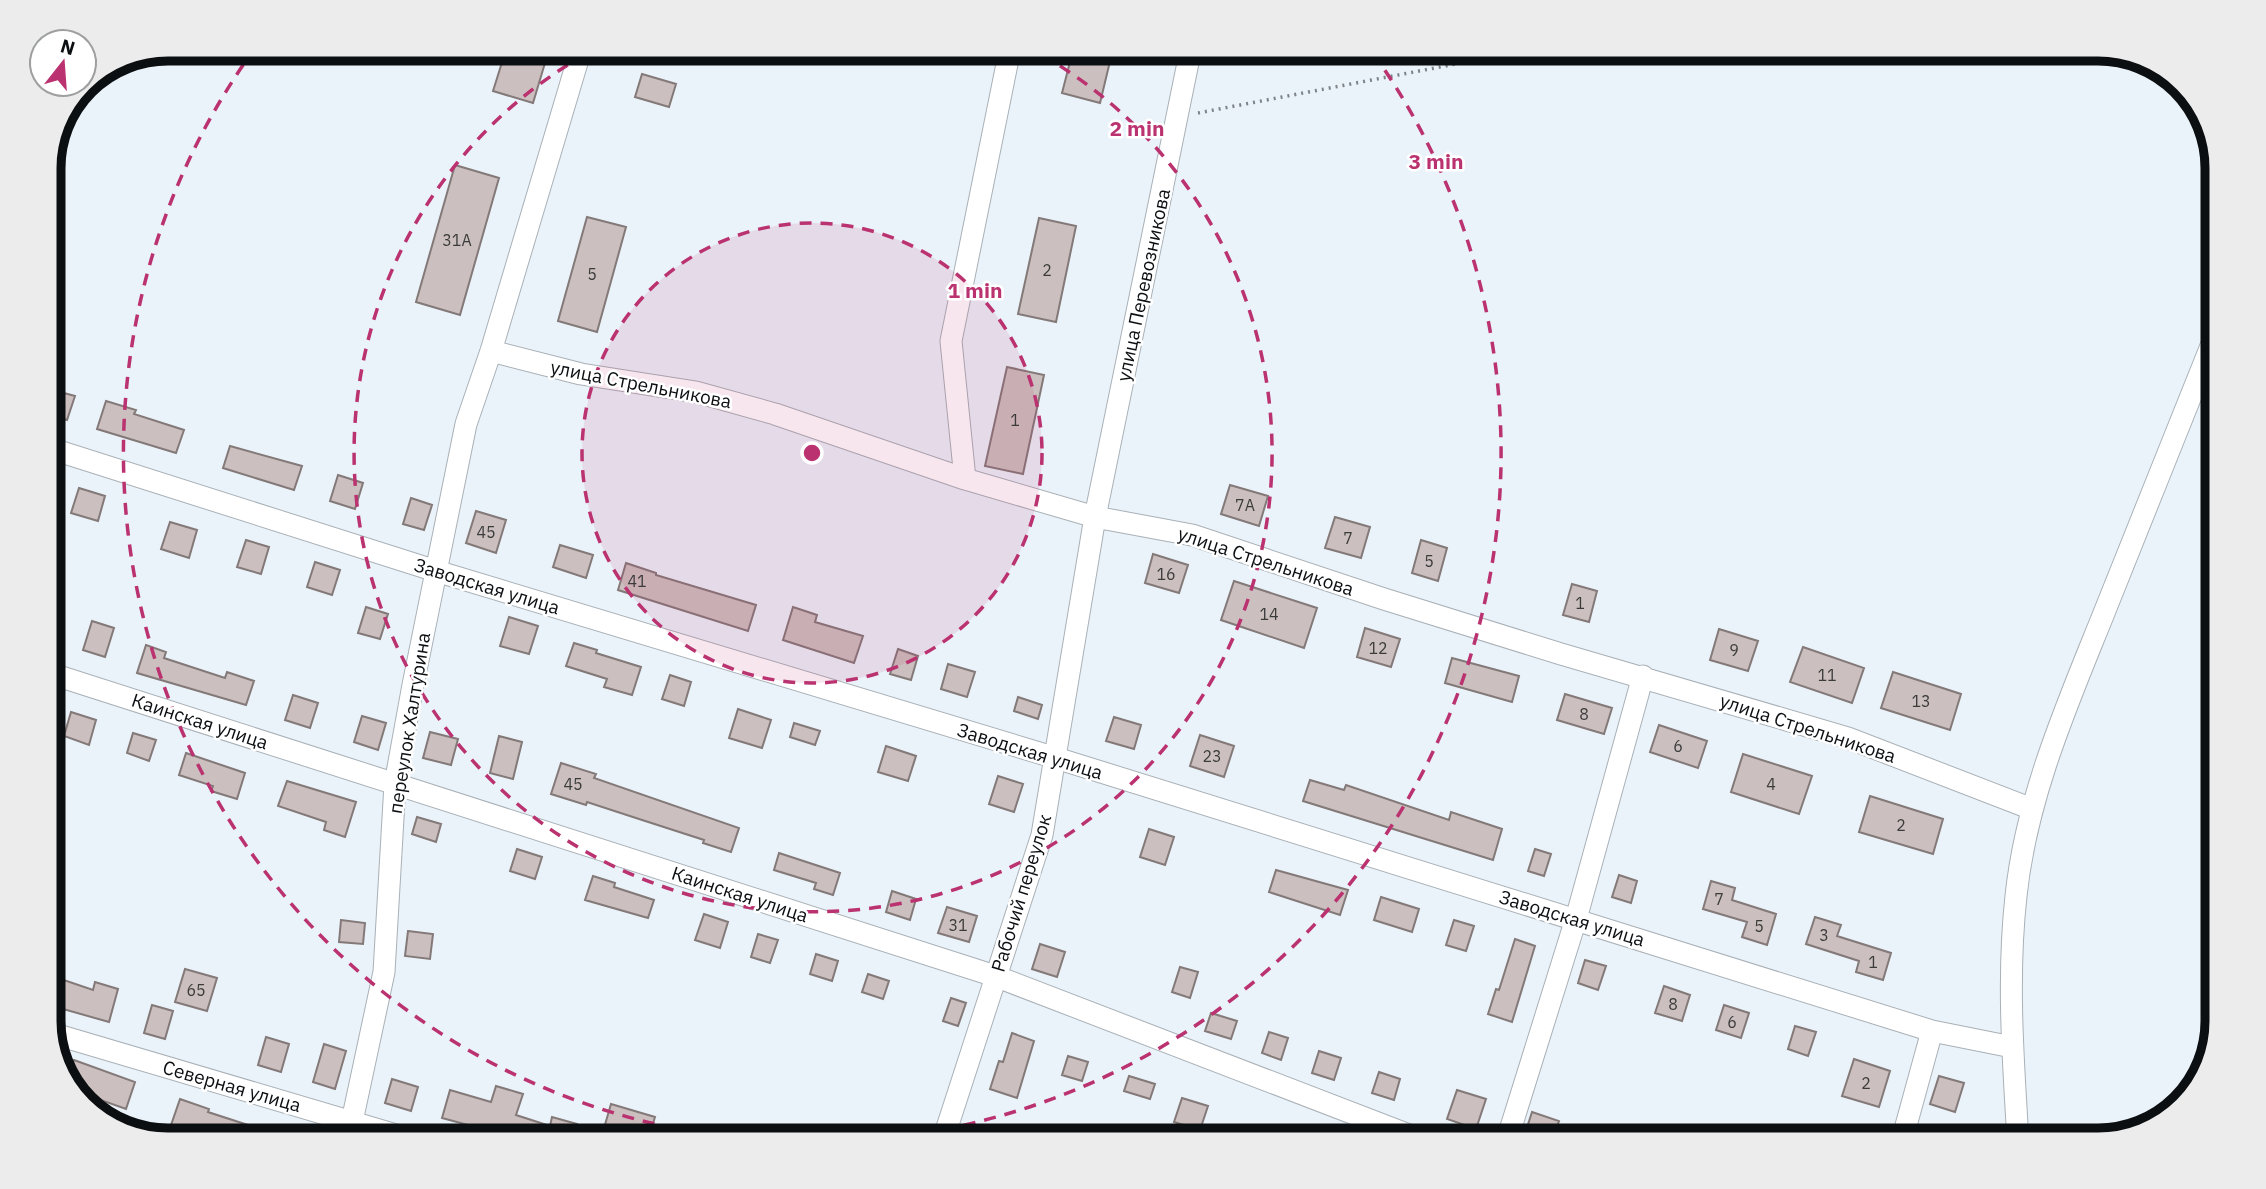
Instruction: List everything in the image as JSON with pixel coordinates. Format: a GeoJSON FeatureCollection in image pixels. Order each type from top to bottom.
{"type":"FeatureCollection","features":[{"type":"Feature","properties":{"kind":"street","name":"переулок Халтурина"},"geometry":{"type":"LineString","coordinates":[[351,1128],[384,972],[395,784],[466,424],[491,351],[578,61]]}},
{"type":"Feature","properties":{"kind":"street"},"geometry":{"type":"LineString","coordinates":[[965,479],[951,341],[1008,61]]}},
{"type":"Feature","properties":{"kind":"street","name":"улица Перевозникова"},"geometry":{"type":"LineString","coordinates":[[1095,517],[1188,61]]}},
{"type":"Feature","properties":{"kind":"street","name":"улица Стрельникова"},"geometry":{"type":"LineString","coordinates":[[491,351],[581,374],[696,391],[775,414],[965,479],[1095,517],[1192,535],[1561,654],[1848,738],[2032,809]]}},
{"type":"Feature","properties":{"kind":"street"},"geometry":{"type":"LineString","coordinates":[[2017,1128],[2011,969],[2016,894],[2032,809],[2066,708],[2205,361]]}},
{"type":"Feature","properties":{"kind":"street","name":"Заводская улица"},"geometry":{"type":"LineString","coordinates":[[61,452],[436,571],[1056,758],[1932,1031],[2012,1047]]}},
{"type":"Feature","properties":{"kind":"street","name":"Рабочий переулок"},"geometry":{"type":"LineString","coordinates":[[947,1128],[1042,835],[1095,517]]}},
{"type":"Feature","properties":{"kind":"street"},"geometry":{"type":"LineString","coordinates":[[1511,1128],[1576,919],[1643,676]]}},
{"type":"Feature","properties":{"kind":"street","name":"Каинская улица"},"geometry":{"type":"LineString","coordinates":[[61,677],[995,976],[1391,1128]]}},
{"type":"Feature","properties":{"kind":"street"},"geometry":{"type":"LineString","coordinates":[[1905,1128],[1932,1031]]}},
{"type":"Feature","properties":{"kind":"street","name":"Северная улица"},"geometry":{"type":"LineString","coordinates":[[62,1037],[341,1128]]}},
{"type":"Feature","properties":{"kind":"path"},"geometry":{"type":"LineString","coordinates":[[1178,117],[1472,61]]}},
{"type":"Feature","properties":{"kind":"building"},"geometry":{"type":"Polygon","coordinates":[[[502,61],[545,63],[533,103],[493,91],[502,61]]]}},
{"type":"Feature","properties":{"kind":"building"},"geometry":{"type":"Polygon","coordinates":[[[1070,61],[1110,61],[1100,103],[1062,93],[1070,61]]]}},
{"type":"Feature","properties":{"kind":"building"},"geometry":{"type":"Polygon","coordinates":[[[642,74],[676,84],[669,107],[635,97],[642,74]]]}},
{"type":"Feature","properties":{"kind":"building"},"geometry":{"type":"Polygon","coordinates":[[[455,165],[499,178],[460,315],[416,302],[455,165]]]}},
{"type":"Feature","properties":{"kind":"building"},"geometry":{"type":"Polygon","coordinates":[[[587,217],[626,227],[597,332],[558,321],[587,217]]]}},
{"type":"Feature","properties":{"kind":"building"},"geometry":{"type":"Polygon","coordinates":[[[1039,218],[1076,226],[1056,322],[1018,314],[1039,218]]]}},
{"type":"Feature","properties":{"kind":"building"},"geometry":{"type":"Polygon","coordinates":[[[1007,367],[1044,375],[1023,474],[985,466],[1007,367]]]}},
{"type":"Feature","properties":{"kind":"building"},"geometry":{"type":"Polygon","coordinates":[[[61,392],[75,396],[67,420],[61,418],[61,392]]]}},
{"type":"Feature","properties":{"kind":"building"},"geometry":{"type":"Polygon","coordinates":[[[106,401],[136,410],[134,414],[184,430],[176,453],[97,429],[106,401]]]}},
{"type":"Feature","properties":{"kind":"building"},"geometry":{"type":"Polygon","coordinates":[[[230,446],[302,466],[294,490],[223,468],[230,446]]]}},
{"type":"Feature","properties":{"kind":"building"},"geometry":{"type":"Polygon","coordinates":[[[338,475],[363,483],[355,509],[330,501],[338,475]]]}},
{"type":"Feature","properties":{"kind":"building"},"geometry":{"type":"Polygon","coordinates":[[[1230,485],[1268,496],[1259,526],[1221,514],[1230,485]]]}},
{"type":"Feature","properties":{"kind":"building"},"geometry":{"type":"Polygon","coordinates":[[[79,488],[105,496],[98,521],[71,513],[79,488]]]}},
{"type":"Feature","properties":{"kind":"building"},"geometry":{"type":"Polygon","coordinates":[[[411,498],[432,505],[424,530],[403,524],[411,498]]]}},
{"type":"Feature","properties":{"kind":"building"},"geometry":{"type":"Polygon","coordinates":[[[476,511],[506,520],[496,553],[466,543],[476,511]]]}},
{"type":"Feature","properties":{"kind":"building"},"geometry":{"type":"Polygon","coordinates":[[[1335,517],[1370,527],[1361,558],[1325,548],[1335,517]]]}},
{"type":"Feature","properties":{"kind":"building"},"geometry":{"type":"Polygon","coordinates":[[[170,522],[197,530],[189,558],[161,549],[170,522]]]}},
{"type":"Feature","properties":{"kind":"building"},"geometry":{"type":"Polygon","coordinates":[[[246,540],[269,547],[261,574],[237,567],[246,540]]]}},
{"type":"Feature","properties":{"kind":"building"},"geometry":{"type":"Polygon","coordinates":[[[1421,540],[1447,548],[1438,581],[1412,573],[1421,540]]]}},
{"type":"Feature","properties":{"kind":"building"},"geometry":{"type":"Polygon","coordinates":[[[560,545],[593,555],[586,578],[553,567],[560,545]]]}},
{"type":"Feature","properties":{"kind":"building"},"geometry":{"type":"Polygon","coordinates":[[[1153,554],[1188,565],[1179,593],[1145,583],[1153,554]]]}},
{"type":"Feature","properties":{"kind":"building"},"geometry":{"type":"Polygon","coordinates":[[[315,562],[340,570],[332,595],[307,587],[315,562]]]}},
{"type":"Feature","properties":{"kind":"building"},"geometry":{"type":"Polygon","coordinates":[[[626,563],[656,575],[756,605],[748,631],[618,590],[626,563]]]}},
{"type":"Feature","properties":{"kind":"building"},"geometry":{"type":"Polygon","coordinates":[[[1234,581],[1317,608],[1304,648],[1221,620],[1234,581]]]}},
{"type":"Feature","properties":{"kind":"building"},"geometry":{"type":"Polygon","coordinates":[[[1572,584],[1597,591],[1589,622],[1563,615],[1572,584]]]}},
{"type":"Feature","properties":{"kind":"building"},"geometry":{"type":"Polygon","coordinates":[[[366,607],[388,614],[380,639],[358,633],[366,607]]]}},
{"type":"Feature","properties":{"kind":"building"},"geometry":{"type":"Polygon","coordinates":[[[793,607],[817,615],[815,622],[863,636],[854,663],[783,640],[793,607]]]}},
{"type":"Feature","properties":{"kind":"building"},"geometry":{"type":"Polygon","coordinates":[[[509,617],[538,626],[529,654],[500,646],[509,617]]]}},
{"type":"Feature","properties":{"kind":"building"},"geometry":{"type":"Polygon","coordinates":[[[92,621],[114,628],[105,657],[83,650],[92,621]]]}},
{"type":"Feature","properties":{"kind":"building"},"geometry":{"type":"Polygon","coordinates":[[[1365,628],[1400,639],[1391,667],[1357,657],[1365,628]]]}},
{"type":"Feature","properties":{"kind":"building"},"geometry":{"type":"Polygon","coordinates":[[[1719,629],[1758,641],[1748,671],[1710,660],[1719,629]]]}},
{"type":"Feature","properties":{"kind":"building"},"geometry":{"type":"Polygon","coordinates":[[[574,643],[641,667],[632,695],[604,687],[607,679],[566,666],[574,643]]]}},
{"type":"Feature","properties":{"kind":"building"},"geometry":{"type":"Polygon","coordinates":[[[146,645],[166,652],[164,658],[225,678],[227,672],[254,681],[246,705],[137,673],[146,645]]]}},
{"type":"Feature","properties":{"kind":"building"},"geometry":{"type":"Polygon","coordinates":[[[1803,647],[1864,668],[1852,703],[1790,682],[1803,647]]]}},
{"type":"Feature","properties":{"kind":"building"},"geometry":{"type":"Polygon","coordinates":[[[898,649],[918,656],[911,680],[890,674],[898,649]]]}},
{"type":"Feature","properties":{"kind":"building"},"geometry":{"type":"Polygon","coordinates":[[[1452,658],[1519,676],[1512,702],[1445,683],[1452,658]]]}},
{"type":"Feature","properties":{"kind":"building"},"geometry":{"type":"Polygon","coordinates":[[[948,664],[975,672],[967,697],[941,689],[948,664]]]}},
{"type":"Feature","properties":{"kind":"building"},"geometry":{"type":"Polygon","coordinates":[[[1893,672],[1961,694],[1950,730],[1881,708],[1893,672]]]}},
{"type":"Feature","properties":{"kind":"building"},"geometry":{"type":"Polygon","coordinates":[[[670,675],[691,682],[684,706],[662,699],[670,675]]]}},
{"type":"Feature","properties":{"kind":"building"},"geometry":{"type":"Polygon","coordinates":[[[1565,694],[1612,708],[1604,734],[1557,720],[1565,694]]]}},
{"type":"Feature","properties":{"kind":"building"},"geometry":{"type":"Polygon","coordinates":[[[293,695],[318,703],[310,728],[285,720],[293,695]]]}},
{"type":"Feature","properties":{"kind":"building"},"geometry":{"type":"Polygon","coordinates":[[[1018,697],[1042,705],[1038,719],[1014,711],[1018,697]]]}},
{"type":"Feature","properties":{"kind":"building"},"geometry":{"type":"Polygon","coordinates":[[[738,709],[771,720],[762,748],[729,738],[738,709]]]}},
{"type":"Feature","properties":{"kind":"building"},"geometry":{"type":"Polygon","coordinates":[[[71,712],[96,720],[89,745],[64,736],[71,712]]]}},
{"type":"Feature","properties":{"kind":"building"},"geometry":{"type":"Polygon","coordinates":[[[362,716],[386,723],[378,750],[354,742],[362,716]]]}},
{"type":"Feature","properties":{"kind":"building"},"geometry":{"type":"Polygon","coordinates":[[[1114,717],[1141,725],[1134,749],[1106,741],[1114,717]]]}},
{"type":"Feature","properties":{"kind":"building"},"geometry":{"type":"Polygon","coordinates":[[[794,723],[820,731],[815,745],[790,737],[794,723]]]}},
{"type":"Feature","properties":{"kind":"building"},"geometry":{"type":"Polygon","coordinates":[[[1659,725],[1707,741],[1698,768],[1650,752],[1659,725]]]}},
{"type":"Feature","properties":{"kind":"building"},"geometry":{"type":"Polygon","coordinates":[[[430,732],[458,739],[451,765],[423,758],[430,732]]]}},
{"type":"Feature","properties":{"kind":"building"},"geometry":{"type":"Polygon","coordinates":[[[133,733],[156,740],[149,761],[127,753],[133,733]]]}},
{"type":"Feature","properties":{"kind":"building"},"geometry":{"type":"Polygon","coordinates":[[[1200,735],[1234,746],[1224,777],[1190,766],[1200,735]]]}},
{"type":"Feature","properties":{"kind":"building"},"geometry":{"type":"Polygon","coordinates":[[[499,736],[522,742],[513,779],[490,773],[499,736]]]}},
{"type":"Feature","properties":{"kind":"building"},"geometry":{"type":"Polygon","coordinates":[[[886,746],[916,756],[908,781],[878,772],[886,746]]]}},
{"type":"Feature","properties":{"kind":"building"},"geometry":{"type":"Polygon","coordinates":[[[186,753],[245,773],[237,799],[211,791],[213,786],[179,775],[186,753]]]}},
{"type":"Feature","properties":{"kind":"building"},"geometry":{"type":"Polygon","coordinates":[[[1743,754],[1812,776],[1799,814],[1731,792],[1743,754]]]}},
{"type":"Feature","properties":{"kind":"building"},"geometry":{"type":"Polygon","coordinates":[[[561,763],[596,774],[594,778],[739,828],[731,852],[703,843],[704,840],[587,802],[586,805],[551,794],[561,763]]]}},
{"type":"Feature","properties":{"kind":"building"},"geometry":{"type":"Polygon","coordinates":[[[998,776],[1023,784],[1014,812],[989,804],[998,776]]]}},
{"type":"Feature","properties":{"kind":"building"},"geometry":{"type":"Polygon","coordinates":[[[1310,780],[1344,790],[1346,785],[1449,820],[1451,812],[1502,829],[1493,860],[1303,801],[1310,780]]]}},
{"type":"Feature","properties":{"kind":"building"},"geometry":{"type":"Polygon","coordinates":[[[287,781],[356,802],[345,837],[324,830],[326,822],[278,806],[287,781]]]}},
{"type":"Feature","properties":{"kind":"building"},"geometry":{"type":"Polygon","coordinates":[[[1870,796],[1943,819],[1933,854],[1859,832],[1870,796]]]}},
{"type":"Feature","properties":{"kind":"building"},"geometry":{"type":"Polygon","coordinates":[[[417,817],[441,824],[436,842],[412,834],[417,817]]]}},
{"type":"Feature","properties":{"kind":"building"},"geometry":{"type":"Polygon","coordinates":[[[1149,829],[1174,837],[1165,865],[1140,857],[1149,829]]]}},
{"type":"Feature","properties":{"kind":"building"},"geometry":{"type":"Polygon","coordinates":[[[517,849],[542,857],[535,879],[510,871],[517,849]]]}},
{"type":"Feature","properties":{"kind":"building"},"geometry":{"type":"Polygon","coordinates":[[[1535,849],[1551,854],[1544,876],[1528,871],[1535,849]]]}},
{"type":"Feature","properties":{"kind":"building"},"geometry":{"type":"Polygon","coordinates":[[[779,853],[840,873],[833,895],[814,889],[816,883],[774,870],[779,853]]]}},
{"type":"Feature","properties":{"kind":"building"},"geometry":{"type":"Polygon","coordinates":[[[1276,870],[1348,890],[1340,915],[1269,892],[1276,870]]]}},
{"type":"Feature","properties":{"kind":"building"},"geometry":{"type":"Polygon","coordinates":[[[1619,875],[1637,881],[1631,903],[1612,897],[1619,875]]]}},
{"type":"Feature","properties":{"kind":"building"},"geometry":{"type":"Polygon","coordinates":[[[593,876],[615,883],[614,887],[654,900],[648,918],[585,900],[593,876]]]}},
{"type":"Feature","properties":{"kind":"building"},"geometry":{"type":"Polygon","coordinates":[[[1711,881],[1735,888],[1732,900],[1776,914],[1767,945],[1742,937],[1747,922],[1703,909],[1711,881]]]}},
{"type":"Feature","properties":{"kind":"building"},"geometry":{"type":"Polygon","coordinates":[[[892,891],[916,899],[910,920],[886,912],[892,891]]]}},
{"type":"Feature","properties":{"kind":"building"},"geometry":{"type":"Polygon","coordinates":[[[1381,897],[1419,909],[1412,932],[1374,920],[1381,897]]]}},
{"type":"Feature","properties":{"kind":"building"},"geometry":{"type":"Polygon","coordinates":[[[947,907],[977,916],[969,942],[938,933],[947,907]]]}},
{"type":"Feature","properties":{"kind":"building"},"geometry":{"type":"Polygon","coordinates":[[[704,914],[728,922],[720,948],[695,940],[704,914]]]}},
{"type":"Feature","properties":{"kind":"building"},"geometry":{"type":"Polygon","coordinates":[[[1815,917],[1841,925],[1837,936],[1891,953],[1883,980],[1856,972],[1859,961],[1806,944],[1815,917]]]}},
{"type":"Feature","properties":{"kind":"building"},"geometry":{"type":"Polygon","coordinates":[[[341,920],[365,923],[363,944],[339,942],[341,920]]]}},
{"type":"Feature","properties":{"kind":"building"},"geometry":{"type":"Polygon","coordinates":[[[1454,920],[1474,926],[1466,951],[1446,945],[1454,920]]]}},
{"type":"Feature","properties":{"kind":"building"},"geometry":{"type":"Polygon","coordinates":[[[408,931],[433,934],[430,959],[405,956],[408,931]]]}},
{"type":"Feature","properties":{"kind":"building"},"geometry":{"type":"Polygon","coordinates":[[[758,934],[778,940],[770,963],[751,957],[758,934]]]}},
{"type":"Feature","properties":{"kind":"building"},"geometry":{"type":"Polygon","coordinates":[[[1515,939],[1535,946],[1512,1022],[1488,1014],[1496,989],[1499,990],[1515,939]]]}},
{"type":"Feature","properties":{"kind":"building"},"geometry":{"type":"Polygon","coordinates":[[[1040,944],[1065,952],[1057,977],[1032,969],[1040,944]]]}},
{"type":"Feature","properties":{"kind":"building"},"geometry":{"type":"Polygon","coordinates":[[[816,954],[838,961],[832,981],[810,974],[816,954]]]}},
{"type":"Feature","properties":{"kind":"building"},"geometry":{"type":"Polygon","coordinates":[[[1585,960],[1606,966],[1598,990],[1578,983],[1585,960]]]}},
{"type":"Feature","properties":{"kind":"building"},"geometry":{"type":"Polygon","coordinates":[[[1180,967],[1198,972],[1190,998],[1172,992],[1180,967]]]}},
{"type":"Feature","properties":{"kind":"building"},"geometry":{"type":"Polygon","coordinates":[[[185,969],[217,978],[207,1011],[175,1002],[185,969]]]}},
{"type":"Feature","properties":{"kind":"building"},"geometry":{"type":"Polygon","coordinates":[[[868,974],[889,981],[883,999],[862,992],[868,974]]]}},
{"type":"Feature","properties":{"kind":"building"},"geometry":{"type":"Polygon","coordinates":[[[61,979],[93,990],[95,982],[118,989],[109,1022],[61,1008],[61,979]]]}},
{"type":"Feature","properties":{"kind":"building"},"geometry":{"type":"Polygon","coordinates":[[[1664,986],[1690,995],[1682,1021],[1655,1013],[1664,986]]]}},
{"type":"Feature","properties":{"kind":"building"},"geometry":{"type":"Polygon","coordinates":[[[951,998],[966,1003],[958,1026],[943,1021],[951,998]]]}},
{"type":"Feature","properties":{"kind":"building"},"geometry":{"type":"Polygon","coordinates":[[[152,1005],[173,1011],[165,1039],[144,1033],[152,1005]]]}},
{"type":"Feature","properties":{"kind":"building"},"geometry":{"type":"Polygon","coordinates":[[[1724,1005],[1749,1013],[1741,1038],[1716,1030],[1724,1005]]]}},
{"type":"Feature","properties":{"kind":"building"},"geometry":{"type":"Polygon","coordinates":[[[1211,1013],[1237,1021],[1231,1039],[1205,1031],[1211,1013]]]}},
{"type":"Feature","properties":{"kind":"building"},"geometry":{"type":"Polygon","coordinates":[[[1795,1026],[1816,1032],[1808,1056],[1788,1049],[1795,1026]]]}},
{"type":"Feature","properties":{"kind":"building"},"geometry":{"type":"Polygon","coordinates":[[[1269,1032],[1288,1038],[1281,1060],[1262,1053],[1269,1032]]]}},
{"type":"Feature","properties":{"kind":"building"},"geometry":{"type":"Polygon","coordinates":[[[1012,1033],[1034,1041],[1017,1098],[990,1089],[999,1061],[1003,1062],[1012,1033]]]}},
{"type":"Feature","properties":{"kind":"building"},"geometry":{"type":"Polygon","coordinates":[[[266,1037],[289,1044],[281,1072],[258,1065],[266,1037]]]}},
{"type":"Feature","properties":{"kind":"building"},"geometry":{"type":"Polygon","coordinates":[[[324,1044],[346,1051],[335,1089],[313,1082],[324,1044]]]}},
{"type":"Feature","properties":{"kind":"building"},"geometry":{"type":"Polygon","coordinates":[[[1319,1051],[1341,1058],[1334,1080],[1312,1073],[1319,1051]]]}},
{"type":"Feature","properties":{"kind":"building"},"geometry":{"type":"Polygon","coordinates":[[[1068,1056],[1088,1062],[1082,1081],[1062,1075],[1068,1056]]]}},
{"type":"Feature","properties":{"kind":"building"},"geometry":{"type":"Polygon","coordinates":[[[1854,1059],[1890,1071],[1879,1107],[1842,1096],[1854,1059]]]}},
{"type":"Feature","properties":{"kind":"building"},"geometry":{"type":"Polygon","coordinates":[[[74,1060],[135,1082],[126,1109],[95,1098],[72,1067],[74,1060]]]}},
{"type":"Feature","properties":{"kind":"building"},"geometry":{"type":"Polygon","coordinates":[[[1379,1072],[1400,1079],[1394,1100],[1372,1093],[1379,1072]]]}},
{"type":"Feature","properties":{"kind":"building"},"geometry":{"type":"Polygon","coordinates":[[[1129,1076],[1155,1084],[1150,1099],[1124,1091],[1129,1076]]]}},
{"type":"Feature","properties":{"kind":"building"},"geometry":{"type":"Polygon","coordinates":[[[1939,1076],[1964,1083],[1955,1112],[1930,1104],[1939,1076]]]}},
{"type":"Feature","properties":{"kind":"building"},"geometry":{"type":"Polygon","coordinates":[[[392,1079],[418,1087],[411,1111],[385,1103],[392,1079]]]}},
{"type":"Feature","properties":{"kind":"building"},"geometry":{"type":"Polygon","coordinates":[[[496,1086],[523,1094],[516,1115],[550,1126],[552,1117],[577,1124],[576,1128],[479,1128],[442,1118],[450,1090],[491,1102],[496,1086]]]}},
{"type":"Feature","properties":{"kind":"building"},"geometry":{"type":"Polygon","coordinates":[[[1457,1090],[1486,1099],[1476,1128],[1447,1119],[1457,1090]]]}},
{"type":"Feature","properties":{"kind":"building"},"geometry":{"type":"Polygon","coordinates":[[[1182,1098],[1208,1106],[1201,1128],[1174,1122],[1182,1098]]]}},
{"type":"Feature","properties":{"kind":"building"},"geometry":{"type":"Polygon","coordinates":[[[180,1099],[209,1109],[208,1112],[254,1127],[254,1128],[170,1128],[180,1099]]]}},
{"type":"Feature","properties":{"kind":"building"},"geometry":{"type":"Polygon","coordinates":[[[611,1104],[655,1117],[652,1128],[604,1128],[611,1104]]]}},
{"type":"Feature","properties":{"kind":"building"},"geometry":{"type":"Polygon","coordinates":[[[1532,1112],[1559,1121],[1556,1128],[1527,1128],[1532,1112]]]}}]}
